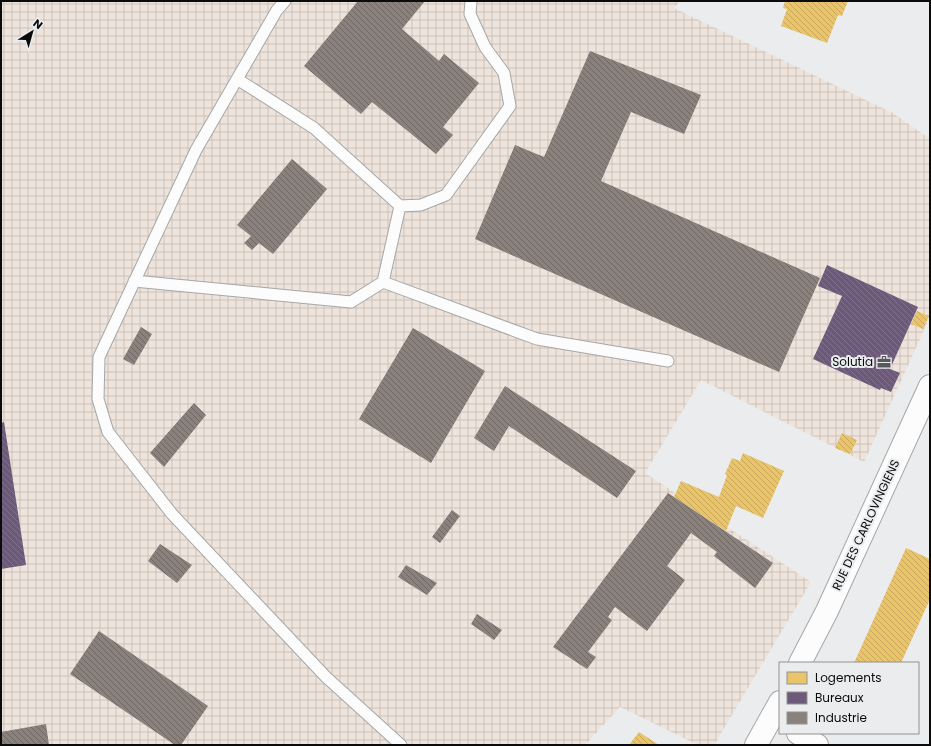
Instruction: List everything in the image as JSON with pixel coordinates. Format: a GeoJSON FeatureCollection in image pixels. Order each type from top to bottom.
{"type":"FeatureCollection","features":[{"type":"Feature","properties":{"kind":"street","name":"RUE DES CARLOVINGIENS"},"geometry":{"type":"LineString","coordinates":[[801,662],[827,611],[930,386]]}},
{"type":"Feature","properties":{"kind":"street"},"geometry":{"type":"LineString","coordinates":[[756,745],[777,714]]}},
{"type":"Feature","properties":{"kind":"street"},"geometry":{"type":"LineString","coordinates":[[800,734],[817,745]]}},
{"type":"Feature","properties":{"kind":"lane"},"geometry":{"type":"LineString","coordinates":[[285,1],[277,10],[196,150],[134,281],[99,357],[98,399],[108,432],[178,520],[326,677],[401,745]]}},
{"type":"Feature","properties":{"kind":"lane"},"geometry":{"type":"LineString","coordinates":[[237,79],[314,128],[400,206],[421,205],[446,195],[510,106],[504,73],[485,47],[470,14],[471,1]]}},
{"type":"Feature","properties":{"kind":"lane"},"geometry":{"type":"LineString","coordinates":[[134,281],[351,302],[383,282],[400,206]]}},
{"type":"Feature","properties":{"kind":"lane"},"geometry":{"type":"LineString","coordinates":[[383,282],[537,339],[668,361]]}},
{"type":"Feature","properties":{"kind":"shaded area"},"geometry":{"type":"Polygon","coordinates":[[[1,1],[680,1],[674,8],[893,113],[930,139],[930,317],[864,462],[701,380],[645,473],[811,582],[714,745],[698,745],[620,707],[585,745],[1,745],[1,1]]]}},
{"type":"Feature","properties":{"kind":"building: Logements"},"geometry":{"type":"Polygon","coordinates":[[[785,1],[848,1],[842,16],[838,15],[827,43],[781,26],[787,9],[783,8],[785,1]]]}},
{"type":"Feature","properties":{"kind":"building: Logements"},"geometry":{"type":"Polygon","coordinates":[[[917,311],[929,316],[923,329],[911,324],[917,311]]]}},
{"type":"Feature","properties":{"kind":"building: Logements"},"geometry":{"type":"Polygon","coordinates":[[[842,433],[857,440],[850,454],[835,448],[842,433]]]}},
{"type":"Feature","properties":{"kind":"building: Logements"},"geometry":{"type":"Polygon","coordinates":[[[743,453],[784,471],[763,518],[736,506],[726,531],[674,497],[681,481],[719,497],[727,475],[725,474],[732,458],[740,461],[743,453]]]}},
{"type":"Feature","properties":{"kind":"building: Logements"},"geometry":{"type":"Polygon","coordinates":[[[906,548],[930,559],[930,599],[901,662],[854,662],[906,548]]]}},
{"type":"Feature","properties":{"kind":"building: Logements"},"geometry":{"type":"Polygon","coordinates":[[[639,732],[659,745],[629,745],[639,732]]]}},
{"type":"Feature","properties":{"kind":"building: Bureaux"},"geometry":{"type":"Polygon","coordinates":[[[827,265],[918,307],[890,369],[900,373],[891,392],[881,388],[880,390],[813,359],[842,296],[818,286],[827,265]]]}},
{"type":"Feature","properties":{"kind":"building: Bureaux"},"geometry":{"type":"Polygon","coordinates":[[[4,422],[26,565],[1,569],[1,423],[4,422]]]}},
{"type":"Feature","properties":{"kind":"building: Industrie"},"geometry":{"type":"Polygon","coordinates":[[[358,1],[425,1],[402,29],[439,61],[444,54],[479,83],[443,127],[453,135],[436,154],[372,102],[361,114],[304,66],[358,1]]]}},
{"type":"Feature","properties":{"kind":"building: Industrie"},"geometry":{"type":"Polygon","coordinates":[[[590,51],[701,95],[684,134],[631,112],[601,181],[820,278],[779,372],[475,239],[515,145],[544,157],[590,51]]]}},
{"type":"Feature","properties":{"kind":"building: Industrie"},"geometry":{"type":"Polygon","coordinates":[[[292,159],[327,189],[273,254],[259,243],[252,250],[244,243],[251,236],[237,225],[292,159]]]}},
{"type":"Feature","properties":{"kind":"building: Industrie"},"geometry":{"type":"Polygon","coordinates":[[[141,327],[152,334],[134,365],[123,359],[141,327]]]}},
{"type":"Feature","properties":{"kind":"building: Industrie"},"geometry":{"type":"Polygon","coordinates":[[[413,328],[485,371],[431,463],[359,419],[413,328]]]}},
{"type":"Feature","properties":{"kind":"building: Industrie"},"geometry":{"type":"Polygon","coordinates":[[[505,386],[636,471],[617,498],[509,426],[494,451],[474,438],[505,386]]]}},
{"type":"Feature","properties":{"kind":"building: Industrie"},"geometry":{"type":"Polygon","coordinates":[[[194,403],[206,415],[164,467],[150,453],[194,403]]]}},
{"type":"Feature","properties":{"kind":"building: Industrie"},"geometry":{"type":"Polygon","coordinates":[[[668,493],[773,563],[755,588],[714,556],[717,552],[691,533],[667,566],[685,580],[647,631],[615,607],[608,617],[612,620],[588,652],[596,657],[587,669],[553,647],[668,493]]]}},
{"type":"Feature","properties":{"kind":"building: Industrie"},"geometry":{"type":"Polygon","coordinates":[[[452,510],[460,516],[440,543],[432,537],[452,510]]]}},
{"type":"Feature","properties":{"kind":"building: Industrie"},"geometry":{"type":"Polygon","coordinates":[[[160,544],[192,565],[177,583],[148,561],[160,544]]]}},
{"type":"Feature","properties":{"kind":"building: Industrie"},"geometry":{"type":"Polygon","coordinates":[[[406,565],[437,583],[427,595],[398,577],[406,565]]]}},
{"type":"Feature","properties":{"kind":"building: Industrie"},"geometry":{"type":"Polygon","coordinates":[[[477,614],[502,630],[494,640],[471,624],[477,614]]]}},
{"type":"Feature","properties":{"kind":"building: Industrie"},"geometry":{"type":"Polygon","coordinates":[[[99,631],[208,706],[181,745],[175,745],[70,674],[99,631]]]}},
{"type":"Feature","properties":{"kind":"building: Industrie"},"geometry":{"type":"Polygon","coordinates":[[[46,724],[49,745],[1,745],[1,732],[46,724]]]}},
{"type":"Feature","properties":{"kind":"place","name":"Solutia"},"geometry":{"type":"Point","coordinates":[884,362]}}]}
